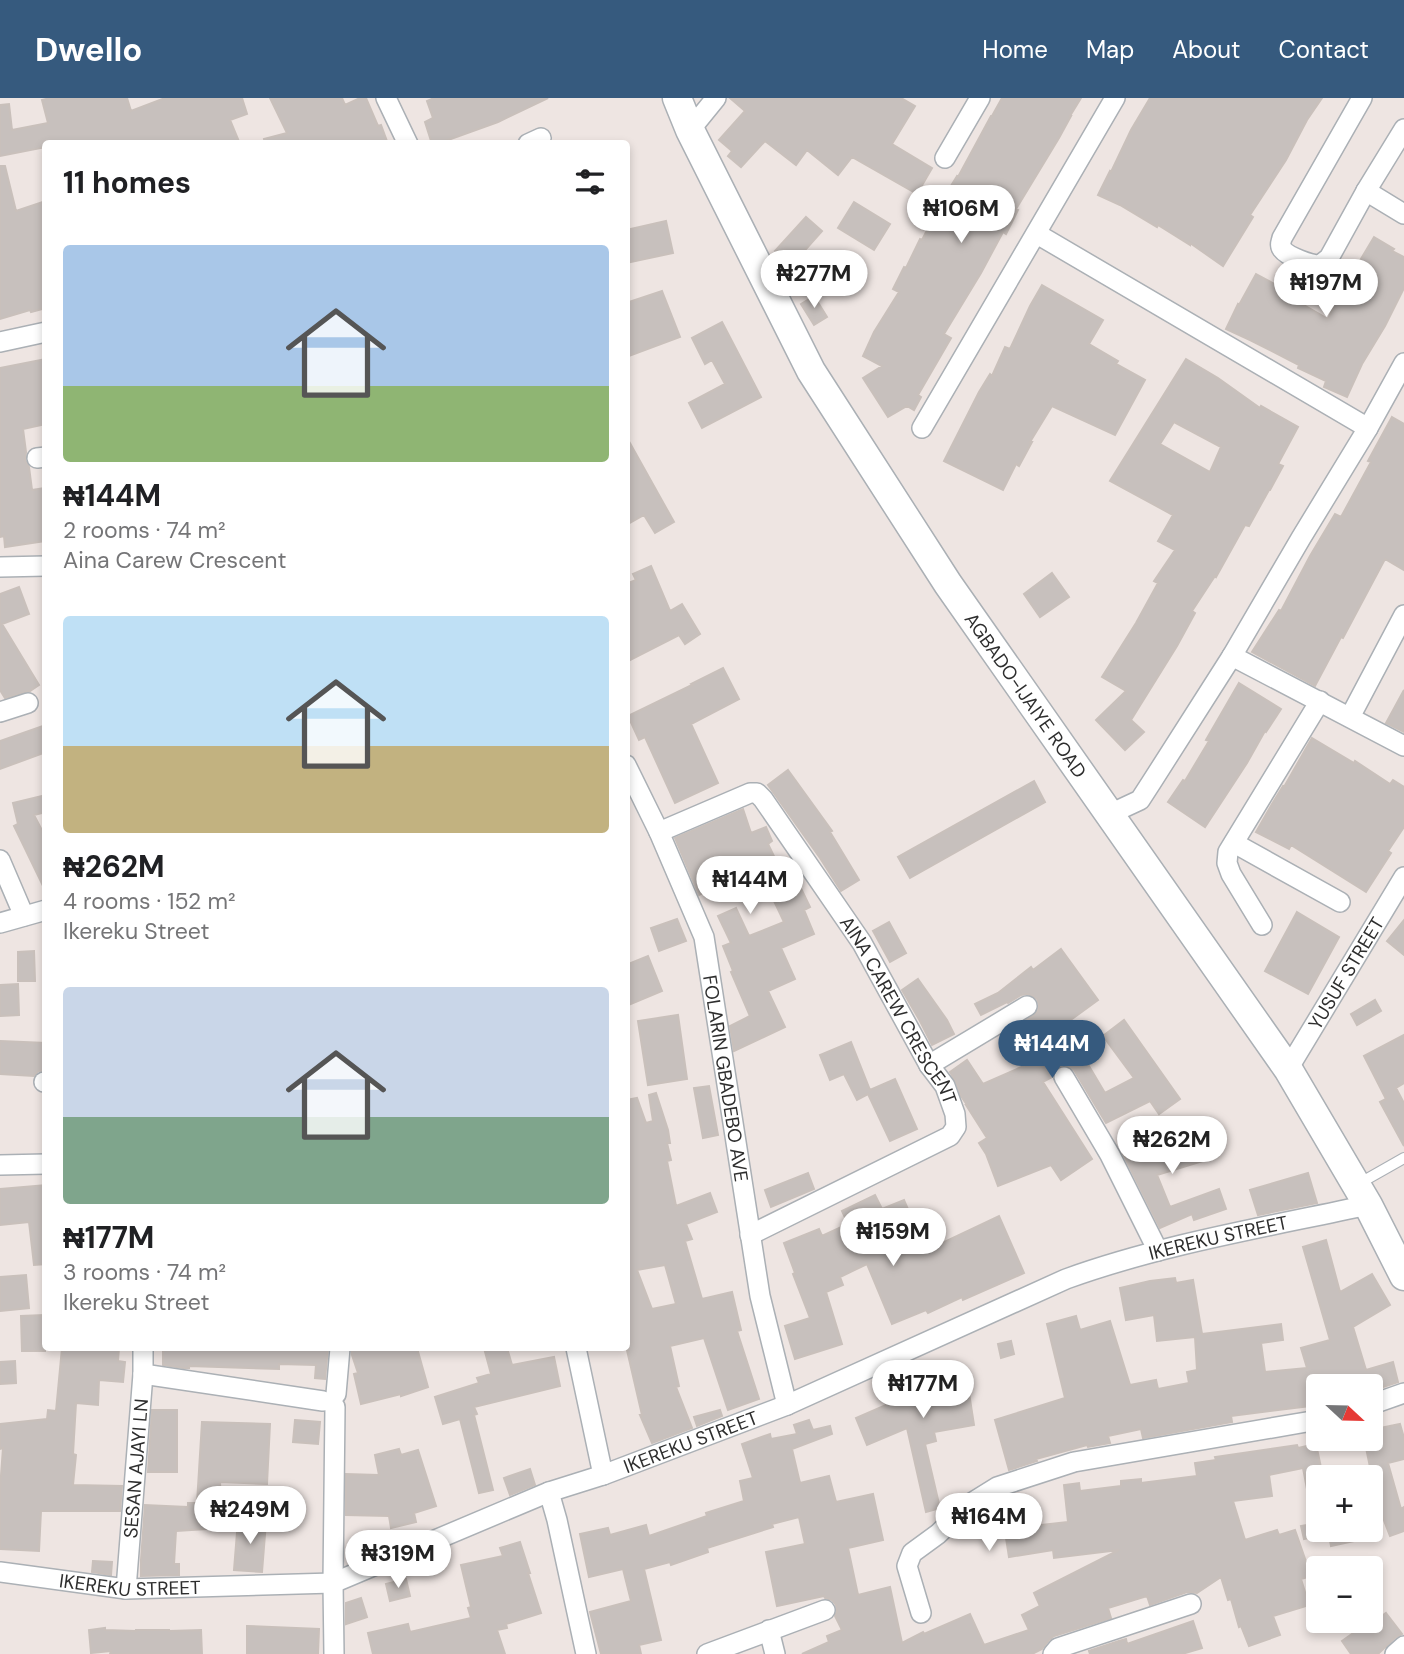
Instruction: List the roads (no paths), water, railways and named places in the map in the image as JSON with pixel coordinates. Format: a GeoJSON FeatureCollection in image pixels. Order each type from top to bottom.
{"type":"FeatureCollection","features":[{"type":"Feature","properties":{"kind":"street"},"geometry":{"type":"LineString","coordinates":[[386,98],[406,140]]}},
{"type":"Feature","properties":{"kind":"street","name":"AGBADO-IJAIYE ROAD"},"geometry":{"type":"LineString","coordinates":[[678,98],[690,130],[811,371],[948,584],[1288,1069],[1400,1259]]}},
{"type":"Feature","properties":{"kind":"street"},"geometry":{"type":"LineString","coordinates":[[690,130],[716,98]]}},
{"type":"Feature","properties":{"kind":"street"},"geometry":{"type":"LineString","coordinates":[[945,158],[980,98]]}},
{"type":"Feature","properties":{"kind":"street"},"geometry":{"type":"LineString","coordinates":[[922,428],[1115,98]]}},
{"type":"Feature","properties":{"kind":"street"},"geometry":{"type":"LineString","coordinates":[[1362,98],[1282,238],[1280,245],[1283,251],[1311,265],[1320,265],[1329,258],[1404,130]]}},
{"type":"Feature","properties":{"kind":"street"},"geometry":{"type":"LineString","coordinates":[[1366,191],[1404,214]]}},
{"type":"Feature","properties":{"kind":"street"},"geometry":{"type":"LineString","coordinates":[[1037,234],[1368,428]]}},
{"type":"Feature","properties":{"kind":"street"},"geometry":{"type":"LineString","coordinates":[[0,342],[42,333]]}},
{"type":"Feature","properties":{"kind":"street"},"geometry":{"type":"LineString","coordinates":[[1110,814],[1140,800],[1232,656],[1368,428],[1397,391],[1404,363]]}},
{"type":"Feature","properties":{"kind":"street"},"geometry":{"type":"LineString","coordinates":[[0,567],[42,566]]}},
{"type":"Feature","properties":{"kind":"street"},"geometry":{"type":"LineString","coordinates":[[1350,717],[1404,615]]}},
{"type":"Feature","properties":{"kind":"street"},"geometry":{"type":"LineString","coordinates":[[1232,656],[1404,746]]}},
{"type":"Feature","properties":{"kind":"street"},"geometry":{"type":"LineString","coordinates":[[1262,925],[1231,874],[1227,863],[1228,852],[1320,701]]}},
{"type":"Feature","properties":{"kind":"street"},"geometry":{"type":"LineString","coordinates":[[0,712],[28,703]]}},
{"type":"Feature","properties":{"kind":"street","name":"FOLARIN GBADEBO AVE"},"geometry":{"type":"LineString","coordinates":[[630,773],[659,832],[704,937],[760,1296],[787,1405]]}},
{"type":"Feature","properties":{"kind":"street","name":"AINA CAREW CRESCENT"},"geometry":{"type":"LineString","coordinates":[[659,832],[750,793],[757,793],[862,943],[929,1065],[945,1086],[955,1114],[956,1127],[950,1136],[751,1235]]}},
{"type":"Feature","properties":{"kind":"street"},"geometry":{"type":"LineString","coordinates":[[1234,843],[1340,902]]}},
{"type":"Feature","properties":{"kind":"street"},"geometry":{"type":"LineString","coordinates":[[0,860],[24,916]]}},
{"type":"Feature","properties":{"kind":"street","name":"YUSUF STREET"},"geometry":{"type":"LineString","coordinates":[[1288,1069],[1404,877]]}},
{"type":"Feature","properties":{"kind":"street"},"geometry":{"type":"LineString","coordinates":[[0,923],[42,911]]}},
{"type":"Feature","properties":{"kind":"street"},"geometry":{"type":"LineString","coordinates":[[929,1065],[1027,1006]]}},
{"type":"Feature","properties":{"kind":"street"},"geometry":{"type":"LineString","coordinates":[[1063,1077],[1110,1155],[1158,1251]]}},
{"type":"Feature","properties":{"kind":"street"},"geometry":{"type":"LineString","coordinates":[[0,1165],[42,1164]]}},
{"type":"Feature","properties":{"kind":"street","name":"IKEREKU STREET"},"geometry":{"type":"LineString","coordinates":[[0,1572],[125,1589],[333,1583],[549,1493],[787,1405],[1066,1279],[1100,1267],[1362,1195]]}},
{"type":"Feature","properties":{"kind":"street","name":"SESAN AJAYI LN"},"geometry":{"type":"LineString","coordinates":[[125,1589],[143,1351]]}},
{"type":"Feature","properties":{"kind":"street"},"geometry":{"type":"LineString","coordinates":[[334,1654],[331,1401],[339,1351]]}},
{"type":"Feature","properties":{"kind":"street"},"geometry":{"type":"LineString","coordinates":[[577,1351],[603,1475]]}},
{"type":"Feature","properties":{"kind":"street"},"geometry":{"type":"LineString","coordinates":[[143,1374],[331,1401]]}},
{"type":"Feature","properties":{"kind":"street"},"geometry":{"type":"LineString","coordinates":[[1383,1400],[1404,1393]]}},
{"type":"Feature","properties":{"kind":"street"},"geometry":{"type":"LineString","coordinates":[[921,1613],[907,1566],[912,1553],[938,1534],[968,1505],[997,1487],[1074,1462],[1306,1422]]}},
{"type":"Feature","properties":{"kind":"street"},"geometry":{"type":"LineString","coordinates":[[549,1493],[586,1654]]}},
{"type":"Feature","properties":{"kind":"street"},"geometry":{"type":"LineString","coordinates":[[1053,1654],[1058,1648],[1191,1604]]}},
{"type":"Feature","properties":{"kind":"street"},"geometry":{"type":"LineString","coordinates":[[707,1654],[825,1610]]}},
{"type":"Feature","properties":{"kind":"street"},"geometry":{"type":"LineString","coordinates":[[769,1630],[775,1654]]}},
{"type":"Feature","properties":{"kind":"street"},"geometry":{"type":"LineString","coordinates":[[1395,1654],[1404,1646]]}},
{"type":"Feature","properties":{"kind":"lane"},"geometry":{"type":"LineString","coordinates":[[1362,1195],[1404,1158]]}}]}
